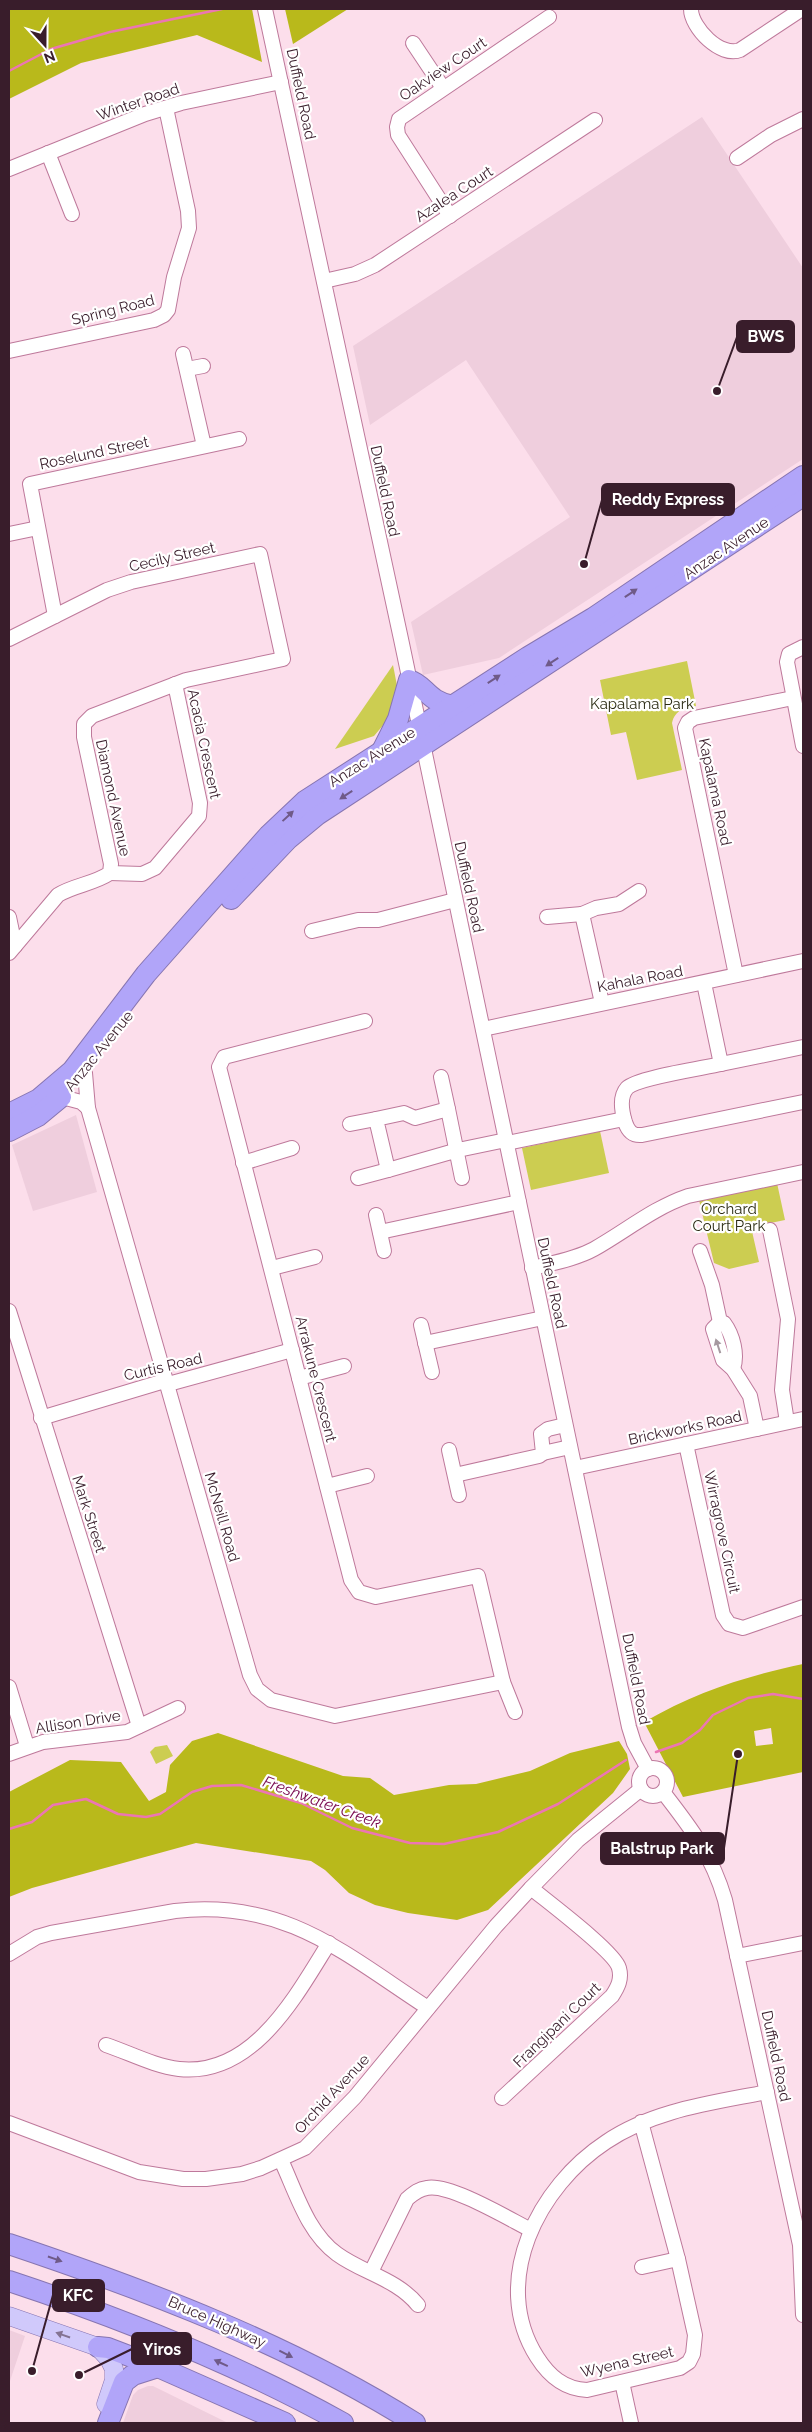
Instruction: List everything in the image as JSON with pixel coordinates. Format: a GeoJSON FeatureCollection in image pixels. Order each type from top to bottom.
{"type":"FeatureCollection","features":[{"type":"Feature","properties":{"kind":"highway","name":"Anzac Avenue"},"geometry":{"type":"LineString","coordinates":[[9,1114],[38,1099],[72,1071],[146,974],[283,821],[316,793],[382,750],[421,736],[453,706],[593,618],[803,476]]}},
{"type":"Feature","properties":{"kind":"highway","name":"Anzac Avenue"},"geometry":{"type":"LineString","coordinates":[[9,1131],[38,1116],[62,1097],[85,1073],[165,970],[288,839],[317,814],[421,736],[803,496]]}},
{"type":"Feature","properties":{"kind":"highway"},"geometry":{"type":"LineString","coordinates":[[382,750],[398,720],[409,680],[416,682],[435,701],[453,706]]}},
{"type":"Feature","properties":{"kind":"highway","name":"Bruce Highway"},"geometry":{"type":"LineString","coordinates":[[9,2244],[102,2275],[217,2321],[323,2372],[415,2423]]}},
{"type":"Feature","properties":{"kind":"highway"},"geometry":{"type":"LineString","coordinates":[[9,2281],[167,2338],[286,2393],[343,2423]]}},
{"type":"Feature","properties":{"kind":"highway"},"geometry":{"type":"LineString","coordinates":[[98,2348],[108,2348],[158,2367],[285,2423]]}},
{"type":"Feature","properties":{"kind":"highway"},"geometry":{"type":"LineString","coordinates":[[108,2423],[124,2382],[133,2374],[158,2367]]}},
{"type":"Feature","properties":{"kind":"main road"},"geometry":{"type":"LineString","coordinates":[[9,2316],[98,2348],[109,2359],[114,2374],[99,2423]]}},
{"type":"Feature","properties":{"kind":"street","name":"Duffield Road"},"geometry":{"type":"LineString","coordinates":[[266,9],[631,1736],[648,1769]]}},
{"type":"Feature","properties":{"kind":"street"},"geometry":{"type":"LineString","coordinates":[[691,9],[694,22],[704,34],[722,49],[733,52],[740,50],[802,9]]}},
{"type":"Feature","properties":{"kind":"street","name":"Oakview Court"},"geometry":{"type":"LineString","coordinates":[[450,216],[398,135],[396,127],[399,120],[405,113],[549,17]]}},
{"type":"Feature","properties":{"kind":"street"},"geometry":{"type":"LineString","coordinates":[[413,43],[443,88]]}},
{"type":"Feature","properties":{"kind":"street","name":"Winter Road"},"geometry":{"type":"LineString","coordinates":[[9,168],[144,114],[282,82]]}},
{"type":"Feature","properties":{"kind":"street","name":"Spring Road"},"geometry":{"type":"LineString","coordinates":[[9,351],[154,320],[164,315],[168,310],[174,277],[189,228],[188,211],[166,108]]}},
{"type":"Feature","properties":{"kind":"street"},"geometry":{"type":"LineString","coordinates":[[737,158],[771,135],[803,119]]}},
{"type":"Feature","properties":{"kind":"street","name":"Azalea Court"},"geometry":{"type":"LineString","coordinates":[[324,281],[355,274],[376,265],[595,120]]}},
{"type":"Feature","properties":{"kind":"street"},"geometry":{"type":"LineString","coordinates":[[48,153],[72,214]]}},
{"type":"Feature","properties":{"kind":"street"},"geometry":{"type":"LineString","coordinates":[[183,354],[204,446]]}},
{"type":"Feature","properties":{"kind":"street"},"geometry":{"type":"LineString","coordinates":[[187,369],[203,366]]}},
{"type":"Feature","properties":{"kind":"street","name":"Roselund Street"},"geometry":{"type":"LineString","coordinates":[[55,616],[30,484],[239,439]]}},
{"type":"Feature","properties":{"kind":"street"},"geometry":{"type":"LineString","coordinates":[[9,534],[38,528]]}},
{"type":"Feature","properties":{"kind":"street","name":"Cecily Street"},"geometry":{"type":"LineString","coordinates":[[9,639],[107,590],[131,582],[260,554],[280,646]]}},
{"type":"Feature","properties":{"kind":"street","name":"Diamond Avenue"},"geometry":{"type":"LineString","coordinates":[[12,950],[58,895],[67,889],[99,881],[110,873],[111,864],[84,737],[84,724],[92,716],[175,684],[283,659],[280,646]]}},
{"type":"Feature","properties":{"kind":"street"},"geometry":{"type":"LineString","coordinates":[[803,647],[789,654],[787,662],[803,746]]}},
{"type":"Feature","properties":{"kind":"street","name":"Acacia Crescent"},"geometry":{"type":"LineString","coordinates":[[110,873],[142,874],[155,868],[199,816],[200,802],[175,684]]}},
{"type":"Feature","properties":{"kind":"street","name":"Kapalama Road"},"geometry":{"type":"LineString","coordinates":[[736,976],[685,728],[688,722],[694,718],[793,698]]}},
{"type":"Feature","properties":{"kind":"street"},"geometry":{"type":"LineString","coordinates":[[547,917],[583,918],[596,908],[619,904],[639,891]]}},
{"type":"Feature","properties":{"kind":"street"},"geometry":{"type":"LineString","coordinates":[[312,931],[358,920],[378,920],[455,900]]}},
{"type":"Feature","properties":{"kind":"street"},"geometry":{"type":"LineString","coordinates":[[9,917],[12,950]]}},
{"type":"Feature","properties":{"kind":"street"},"geometry":{"type":"LineString","coordinates":[[583,918],[602,1003]]}},
{"type":"Feature","properties":{"kind":"street","name":"Kahala Road"},"geometry":{"type":"LineString","coordinates":[[483,1029],[803,961]]}},
{"type":"Feature","properties":{"kind":"street"},"geometry":{"type":"LineString","coordinates":[[704,982],[721,1064]]}},
{"type":"Feature","properties":{"kind":"street","name":"Arrakune Crescent"},"geometry":{"type":"LineString","coordinates":[[365,1021],[224,1057],[219,1067],[351,1580],[359,1592],[376,1597],[478,1576],[503,1682],[515,1712]]}},
{"type":"Feature","properties":{"kind":"street"},"geometry":{"type":"LineString","coordinates":[[803,1047],[632,1084],[623,1095],[624,1119],[629,1131],[642,1136],[803,1102]]}},
{"type":"Feature","properties":{"kind":"street","name":"McNeill Road"},"geometry":{"type":"LineString","coordinates":[[85,1073],[88,1108],[250,1675],[257,1690],[263,1696],[280,1703],[336,1716],[503,1682]]}},
{"type":"Feature","properties":{"kind":"street"},"geometry":{"type":"LineString","coordinates":[[441,1077],[458,1150],[462,1178]]}},
{"type":"Feature","properties":{"kind":"street"},"geometry":{"type":"LineString","coordinates":[[62,1097],[80,1102],[88,1108]]}},
{"type":"Feature","properties":{"kind":"street"},"geometry":{"type":"LineString","coordinates":[[350,1124],[404,1113],[415,1118],[448,1109]]}},
{"type":"Feature","properties":{"kind":"street"},"geometry":{"type":"LineString","coordinates":[[376,1119],[388,1170]]}},
{"type":"Feature","properties":{"kind":"street"},"geometry":{"type":"LineString","coordinates":[[358,1178],[458,1150],[624,1119]]}},
{"type":"Feature","properties":{"kind":"street"},"geometry":{"type":"LineString","coordinates":[[243,1163],[292,1148]]}},
{"type":"Feature","properties":{"kind":"street"},"geometry":{"type":"LineString","coordinates":[[532,1268],[576,1257],[593,1250],[651,1211],[670,1202],[688,1196],[803,1172]]}},
{"type":"Feature","properties":{"kind":"street"},"geometry":{"type":"LineString","coordinates":[[380,1232],[518,1202]]}},
{"type":"Feature","properties":{"kind":"street"},"geometry":{"type":"LineString","coordinates":[[376,1214],[384,1251]]}},
{"type":"Feature","properties":{"kind":"street"},"geometry":{"type":"LineString","coordinates":[[770,1230],[788,1319],[782,1390],[787,1422]]}},
{"type":"Feature","properties":{"kind":"street"},"geometry":{"type":"LineString","coordinates":[[700,1251],[712,1285],[720,1322],[726,1326],[732,1342],[736,1359],[733,1369],[750,1396],[755,1429]]}},
{"type":"Feature","properties":{"kind":"street"},"geometry":{"type":"LineString","coordinates":[[272,1268],[316,1257]]}},
{"type":"Feature","properties":{"kind":"street","name":"Mark Street"},"geometry":{"type":"LineString","coordinates":[[9,1311],[139,1726]]}},
{"type":"Feature","properties":{"kind":"street"},"geometry":{"type":"LineString","coordinates":[[425,1343],[543,1318]]}},
{"type":"Feature","properties":{"kind":"street"},"geometry":{"type":"LineString","coordinates":[[421,1325],[432,1372]]}},
{"type":"Feature","properties":{"kind":"street","name":"Curtis Road"},"geometry":{"type":"LineString","coordinates":[[41,1418],[161,1382],[172,1383],[292,1350]]}},
{"type":"Feature","properties":{"kind":"street"},"geometry":{"type":"LineString","coordinates":[[299,1378],[344,1366]]}},
{"type":"Feature","properties":{"kind":"street","name":"Brickworks Road"},"geometry":{"type":"LineString","coordinates":[[575,1468],[803,1419]]}},
{"type":"Feature","properties":{"kind":"street"},"geometry":{"type":"LineString","coordinates":[[544,1453],[541,1434],[548,1429],[565,1425]]}},
{"type":"Feature","properties":{"kind":"street","name":"Wirragrove Circuit"},"geometry":{"type":"LineString","coordinates":[[686,1444],[723,1615],[729,1624],[743,1628],[803,1607]]}},
{"type":"Feature","properties":{"kind":"street"},"geometry":{"type":"LineString","coordinates":[[455,1475],[570,1447]]}},
{"type":"Feature","properties":{"kind":"street"},"geometry":{"type":"LineString","coordinates":[[448,1450],[459,1495]]}},
{"type":"Feature","properties":{"kind":"street"},"geometry":{"type":"LineString","coordinates":[[327,1486],[367,1476]]}},
{"type":"Feature","properties":{"kind":"street"},"geometry":{"type":"LineString","coordinates":[[9,1687],[27,1746]]}},
{"type":"Feature","properties":{"kind":"street","name":"Allison Drive"},"geometry":{"type":"LineString","coordinates":[[9,1754],[27,1746],[116,1734],[139,1726],[178,1708]]}},
{"type":"Feature","properties":{"kind":"street"},"geometry":{"type":"LineString","coordinates":[[658,1768],[666,1775],[667,1785],[663,1792],[651,1796],[641,1789],[640,1777],[648,1769],[658,1768]]}},
{"type":"Feature","properties":{"kind":"street","name":"Orchid Avenue"},"geometry":{"type":"LineString","coordinates":[[9,2123],[139,2172],[167,2177],[191,2179],[223,2177],[261,2168],[305,2148],[329,2125],[496,1926],[531,1888],[578,1840],[641,1789]]}},
{"type":"Feature","properties":{"kind":"street","name":"Duffield Road"},"geometry":{"type":"LineString","coordinates":[[663,1792],[698,1839],[718,1875],[802,2258],[803,2314]]}},
{"type":"Feature","properties":{"kind":"street","name":"Frangipani Court"},"geometry":{"type":"LineString","coordinates":[[502,2098],[612,1996],[618,1988],[621,1977],[615,1959],[531,1888]]}},
{"type":"Feature","properties":{"kind":"street"},"geometry":{"type":"LineString","coordinates":[[9,1954],[30,1940],[51,1933],[193,1909],[236,1910],[266,1915],[302,1928],[428,2008]]}},
{"type":"Feature","properties":{"kind":"street"},"geometry":{"type":"LineString","coordinates":[[737,1956],[803,1943]]}},
{"type":"Feature","properties":{"kind":"street"},"geometry":{"type":"LineString","coordinates":[[106,2045],[164,2066],[180,2069],[212,2066],[227,2062],[242,2053],[258,2039],[288,2008],[329,1944]]}},
{"type":"Feature","properties":{"kind":"street","name":"Wyena Street"},"geometry":{"type":"LineString","coordinates":[[641,2122],[678,2259],[695,2335],[693,2354],[689,2362],[680,2368],[587,2390],[576,2390],[563,2385],[541,2364],[532,2349],[520,2316],[517,2298],[520,2267],[531,2230],[555,2189],[575,2166],[605,2142],[641,2122],[695,2106],[767,2092]]}},
{"type":"Feature","properties":{"kind":"street"},"geometry":{"type":"LineString","coordinates":[[281,2160],[316,2234],[338,2255],[409,2294],[418,2305]]}},
{"type":"Feature","properties":{"kind":"street"},"geometry":{"type":"LineString","coordinates":[[371,2272],[407,2199],[415,2192],[426,2188],[446,2189],[531,2230]]}},
{"type":"Feature","properties":{"kind":"street"},"geometry":{"type":"LineString","coordinates":[[642,2267],[678,2259]]}},
{"type":"Feature","properties":{"kind":"street"},"geometry":{"type":"LineString","coordinates":[[622,2382],[631,2423]]}},
{"type":"Feature","properties":{"kind":"shaded area"},"geometry":{"type":"Polygon","coordinates":[[[9,9],[252,9],[262,62],[197,35],[81,63],[9,99],[9,9]]]}},
{"type":"Feature","properties":{"kind":"shaded area"},"geometry":{"type":"Polygon","coordinates":[[[285,9],[348,9],[293,44],[285,9]]]}},
{"type":"Feature","properties":{"kind":"shaded area"},"geometry":{"type":"Polygon","coordinates":[[[702,117],[803,268],[803,459],[499,658],[423,675],[411,622],[570,517],[466,360],[370,425],[353,346],[702,117]]]}},
{"type":"Feature","properties":{"kind":"shaded area"},"geometry":{"type":"Polygon","coordinates":[[[76,1115],[97,1192],[33,1211],[12,1145],[76,1115]]]}},
{"type":"Feature","properties":{"kind":"shaded area"},"geometry":{"type":"Polygon","coordinates":[[[803,1664],[803,1772],[683,1797],[644,1722],[702,1694],[740,1680],[803,1664]],[[771,1728],[754,1731],[756,1746],[773,1744],[771,1728]]]}},
{"type":"Feature","properties":{"kind":"shaded area"},"geometry":{"type":"Polygon","coordinates":[[[218,1733],[343,1776],[370,1778],[394,1795],[449,1785],[476,1784],[530,1771],[570,1753],[619,1741],[627,1754],[630,1769],[613,1793],[488,1910],[457,1920],[408,1913],[375,1905],[349,1893],[325,1870],[311,1861],[196,1843],[32,1888],[9,1897],[9,1792],[70,1760],[121,1762],[149,1801],[166,1792],[170,1765],[192,1741],[218,1733]]]}},
{"type":"Feature","properties":{"kind":"shaded area"},"geometry":{"type":"Polygon","coordinates":[[[9,2330],[25,2336],[9,2384],[9,2330]]]}},
{"type":"Feature","properties":{"kind":"shaded area"},"geometry":{"type":"Polygon","coordinates":[[[153,2386],[228,2423],[123,2423],[133,2395],[138,2390],[153,2386]]]}},
{"type":"Feature","properties":{"kind":"green space","name":"Kapalama Park"},"geometry":{"type":"Polygon","coordinates":[[[687,661],[696,706],[678,712],[672,723],[682,770],[637,780],[626,732],[611,735],[600,680],[687,661]]]}},
{"type":"Feature","properties":{"kind":"green space"},"geometry":{"type":"Polygon","coordinates":[[[393,665],[399,696],[390,717],[374,736],[335,749],[393,665]]]}},
{"type":"Feature","properties":{"kind":"green space"},"geometry":{"type":"Polygon","coordinates":[[[600,1131],[609,1173],[531,1190],[522,1148],[600,1131]]]}},
{"type":"Feature","properties":{"kind":"green space","name":"Orchard Court Park"},"geometry":{"type":"Polygon","coordinates":[[[777,1183],[785,1220],[751,1227],[759,1262],[729,1269],[714,1263],[699,1200],[777,1183]]]}},
{"type":"Feature","properties":{"kind":"green space"},"geometry":{"type":"Polygon","coordinates":[[[167,1745],[173,1756],[156,1764],[150,1752],[155,1747],[167,1745]]]}},
{"type":"Feature","properties":{"kind":"waterway"},"geometry":{"type":"LineString","coordinates":[[9,71],[51,49],[110,32],[222,9]]}},
{"type":"Feature","properties":{"kind":"waterway","name":"Freshwater Creek"},"geometry":{"type":"LineString","coordinates":[[656,1752],[682,1743],[700,1730],[713,1715],[748,1698],[773,1694],[803,1699]]}},
{"type":"Feature","properties":{"kind":"waterway","name":"Freshwater Creek"},"geometry":{"type":"LineString","coordinates":[[9,1829],[32,1822],[53,1805],[86,1799],[118,1814],[146,1817],[160,1814],[192,1792],[212,1786],[241,1785],[301,1803],[352,1828],[410,1843],[444,1844],[498,1832],[558,1804],[626,1760]]}},
{"type":"Feature","properties":{"kind":"place","name":"BWS"},"geometry":{"type":"Point","coordinates":[717,391]}},
{"type":"Feature","properties":{"kind":"place","name":"Reddy Express"},"geometry":{"type":"Point","coordinates":[584,564]}},
{"type":"Feature","properties":{"kind":"place","name":"Balstrup Park"},"geometry":{"type":"Point","coordinates":[738,1754]}},
{"type":"Feature","properties":{"kind":"place","name":"KFC"},"geometry":{"type":"Point","coordinates":[32,2371]}},
{"type":"Feature","properties":{"kind":"place","name":"Yiros"},"geometry":{"type":"Point","coordinates":[79,2375]}}]}
